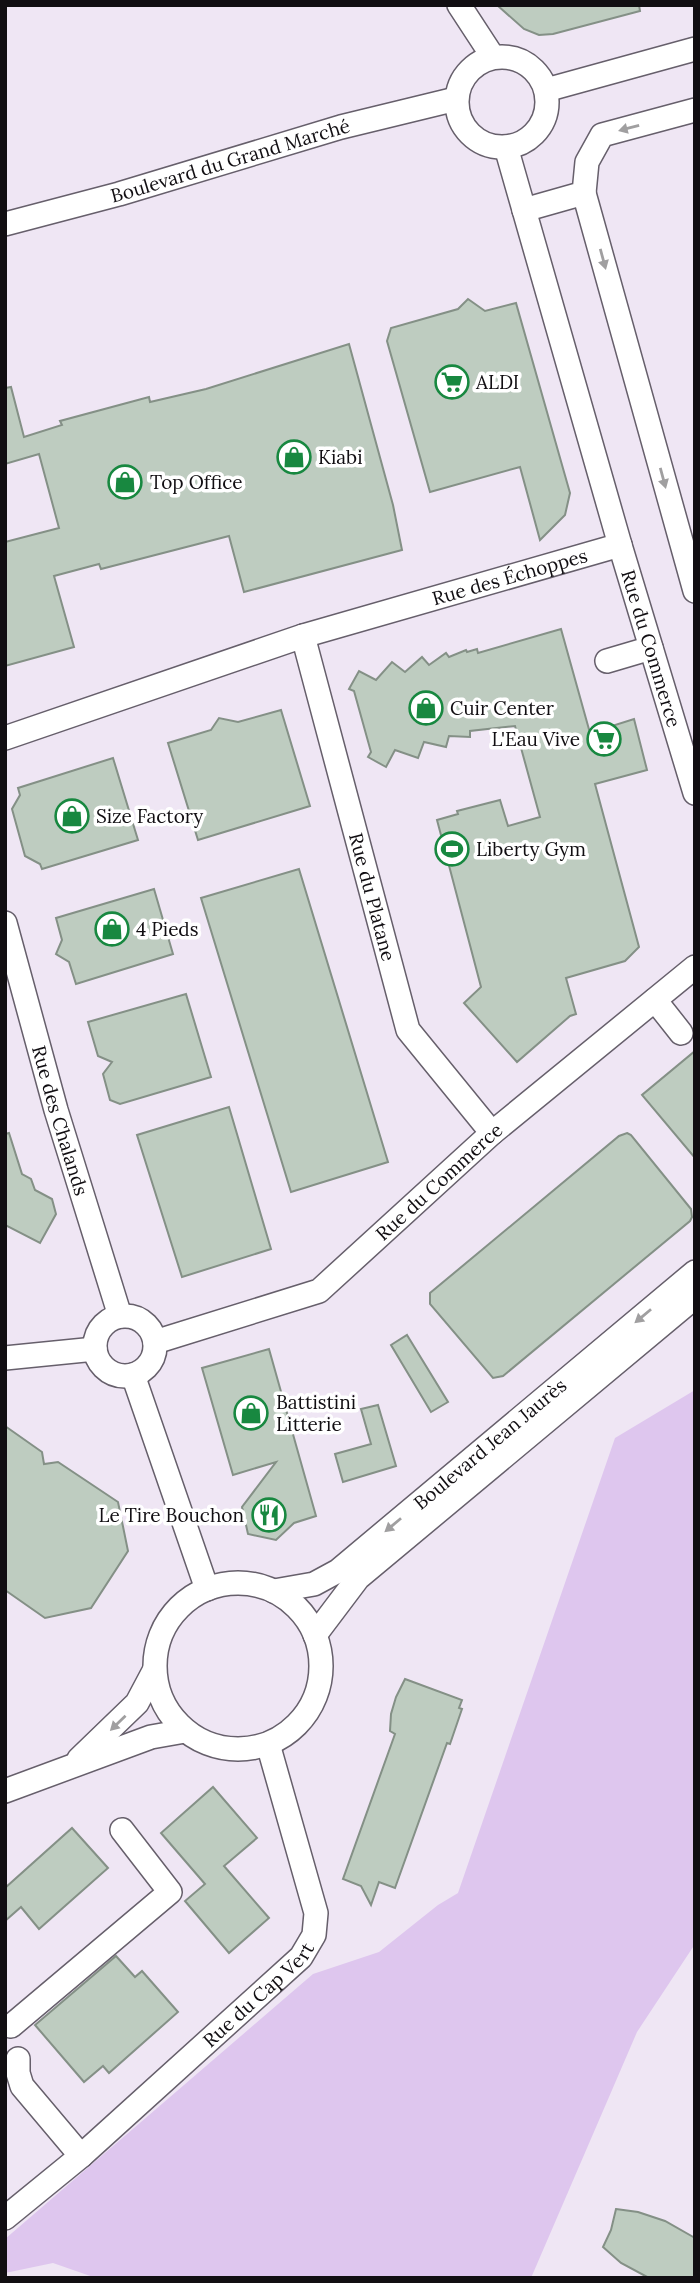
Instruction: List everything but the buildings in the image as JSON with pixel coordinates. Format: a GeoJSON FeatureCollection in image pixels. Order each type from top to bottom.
{"type":"FeatureCollection","features":[{"type":"Feature","properties":{"kind":"street"},"geometry":{"type":"LineString","coordinates":[[459,5],[493,57]]}},
{"type":"Feature","properties":{"kind":"street"},"geometry":{"type":"LineString","coordinates":[[546,90],[695,49]]}},
{"type":"Feature","properties":{"kind":"street"},"geometry":{"type":"LineString","coordinates":[[507,56],[520,60],[541,77],[546,90],[547,106],[543,121],[534,134],[522,143],[506,147],[491,146],[476,139],[465,128],[458,114],[456,99],[467,72],[479,62],[493,57],[507,56]]}},
{"type":"Feature","properties":{"kind":"street","name":"Boulevard du Grand Marché"},"geometry":{"type":"LineString","coordinates":[[5,224],[119,194],[341,127],[456,99]]}},
{"type":"Feature","properties":{"kind":"street"},"geometry":{"type":"LineString","coordinates":[[695,110],[602,135],[587,162],[584,193],[695,591]]}},
{"type":"Feature","properties":{"kind":"street"},"geometry":{"type":"LineString","coordinates":[[506,147],[620,545]]}},
{"type":"Feature","properties":{"kind":"street"},"geometry":{"type":"LineString","coordinates":[[524,210],[584,193]]}},
{"type":"Feature","properties":{"kind":"street","name":"Rue des Échoppes"},"geometry":{"type":"LineString","coordinates":[[5,738],[303,636],[620,545]]}},
{"type":"Feature","properties":{"kind":"street","name":"Rue du Commerce"},"geometry":{"type":"LineString","coordinates":[[620,545],[694,788]]}},
{"type":"Feature","properties":{"kind":"street","name":"Rue du Platane"},"geometry":{"type":"LineString","coordinates":[[303,636],[408,1030],[492,1133]]}},
{"type":"Feature","properties":{"kind":"street"},"geometry":{"type":"LineString","coordinates":[[607,661],[651,648]]}},
{"type":"Feature","properties":{"kind":"street","name":"Rue des Chalands"},"geometry":{"type":"LineString","coordinates":[[5,923],[56,1110],[120,1317]]}},
{"type":"Feature","properties":{"kind":"street","name":"Rue du Commerce"},"geometry":{"type":"LineString","coordinates":[[155,1342],[319,1291],[492,1133],[695,967]]}},
{"type":"Feature","properties":{"kind":"street"},"geometry":{"type":"LineString","coordinates":[[655,1000],[681,1033]]}},
{"type":"Feature","properties":{"kind":"street","name":"Boulevard Jean Jaurès"},"geometry":{"type":"LineString","coordinates":[[274,1591],[314,1584],[338,1571],[695,1272]]}},
{"type":"Feature","properties":{"kind":"street","name":"Boulevard Jean Jaurès"},"geometry":{"type":"LineString","coordinates":[[315,1635],[358,1578],[695,1297]]}},
{"type":"Feature","properties":{"kind":"street"},"geometry":{"type":"LineString","coordinates":[[120,1317],[130,1317],[146,1325],[155,1342],[152,1359],[147,1366],[133,1375],[108,1371],[97,1357],[95,1349],[99,1331],[112,1319],[120,1317]]}},
{"type":"Feature","properties":{"kind":"street"},"geometry":{"type":"LineString","coordinates":[[5,1358],[95,1349]]}},
{"type":"Feature","properties":{"kind":"street"},"geometry":{"type":"LineString","coordinates":[[133,1375],[207,1589]]}},
{"type":"Feature","properties":{"kind":"street"},"geometry":{"type":"LineString","coordinates":[[229,1583],[252,1584],[274,1591],[291,1602],[305,1617],[315,1635],[321,1661],[318,1687],[308,1711],[290,1731],[268,1744],[246,1749],[225,1749],[204,1743],[186,1731],[169,1714],[159,1694],[154,1671],[157,1645],[167,1622],[185,1602],[207,1589],[229,1583]]}},
{"type":"Feature","properties":{"kind":"street"},"geometry":{"type":"LineString","coordinates":[[71,1766],[137,1703],[154,1671]]}},
{"type":"Feature","properties":{"kind":"street"},"geometry":{"type":"LineString","coordinates":[[5,1791],[151,1737],[186,1731]]}},
{"type":"Feature","properties":{"kind":"street","name":"Rue du Cap Vert"},"geometry":{"type":"LineString","coordinates":[[5,2218],[81,2156],[301,1957],[314,1935],[316,1913],[268,1744]]}},
{"type":"Feature","properties":{"kind":"street"},"geometry":{"type":"LineString","coordinates":[[81,2156],[13,2075],[19,2042],[8,2024],[170,1892],[122,1830]]}},
{"type":"Feature","properties":{"kind":"shaded area"},"geometry":{"type":"Polygon","coordinates":[[[695,1390],[695,1944],[637,2032],[531,2278],[96,2278],[53,2263],[5,2273],[5,2239],[313,1974],[379,1952],[438,1905],[458,1893],[615,1438],[695,1390]]]}},
{"type":"Feature","properties":{"kind":"place","name":"ALDI"},"geometry":{"type":"Point","coordinates":[452,382]}},
{"type":"Feature","properties":{"kind":"place","name":"Kiabi"},"geometry":{"type":"Point","coordinates":[294,457]}},
{"type":"Feature","properties":{"kind":"place","name":"Top Office"},"geometry":{"type":"Point","coordinates":[125,482]}},
{"type":"Feature","properties":{"kind":"place","name":"Cuir Center"},"geometry":{"type":"Point","coordinates":[426,708]}},
{"type":"Feature","properties":{"kind":"place","name":"L'Eau Vive"},"geometry":{"type":"Point","coordinates":[604,739]}},
{"type":"Feature","properties":{"kind":"place","name":"Size Factory"},"geometry":{"type":"Point","coordinates":[72,816]}},
{"type":"Feature","properties":{"kind":"place","name":"Liberty Gym"},"geometry":{"type":"Point","coordinates":[452,849]}},
{"type":"Feature","properties":{"kind":"place","name":"4 Pieds"},"geometry":{"type":"Point","coordinates":[112,929]}},
{"type":"Feature","properties":{"kind":"place","name":"Battistini Litterie"},"geometry":{"type":"Point","coordinates":[251,1413]}},
{"type":"Feature","properties":{"kind":"place","name":"Le Tire Bouchon"},"geometry":{"type":"Point","coordinates":[269,1515]}}]}
